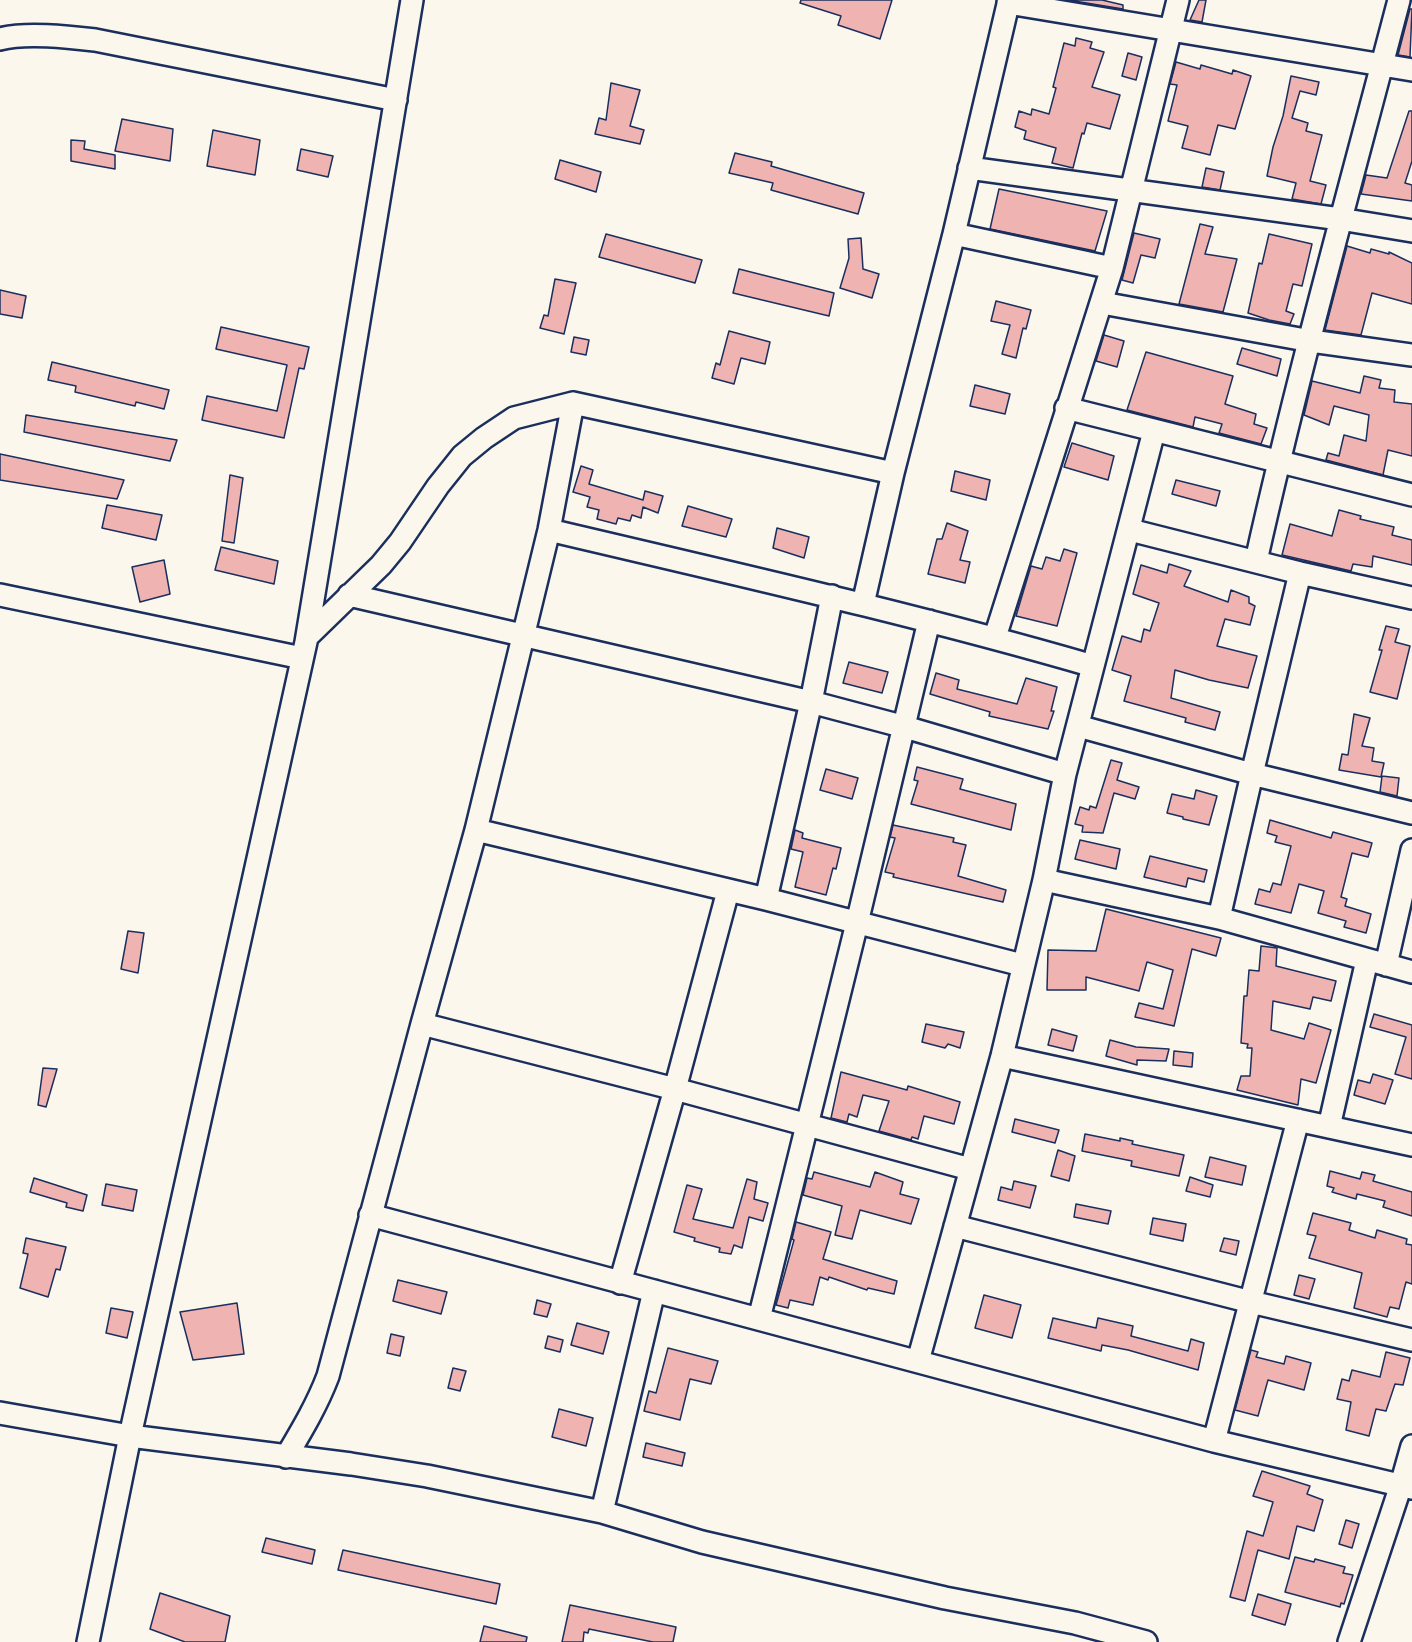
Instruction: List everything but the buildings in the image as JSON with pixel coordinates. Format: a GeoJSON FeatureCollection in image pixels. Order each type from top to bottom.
{"type":"FeatureCollection","features":[{"type":"Feature","properties":{"kind":"street"},"geometry":{"type":"LineString","coordinates":[[88,1642],[129,1436],[307,637],[412,0]]}},
{"type":"Feature","properties":{"kind":"street"},"geometry":{"type":"LineString","coordinates":[[995,637],[1066,408],[1102,303],[1132,192],[1178,0]]}},
{"type":"Feature","properties":{"kind":"street"},"geometry":{"type":"LineString","coordinates":[[1256,561],[1340,219],[1400,0]]}},
{"type":"Feature","properties":{"kind":"street"},"geometry":{"type":"LineString","coordinates":[[863,604],[1009,2],[1412,70]]}},
{"type":"Feature","properties":{"kind":"street"},"geometry":{"type":"LineString","coordinates":[[0,39],[22,36],[95,40],[396,100]]}},
{"type":"Feature","properties":{"kind":"street"},"geometry":{"type":"LineString","coordinates":[[969,168],[1412,231]]}},
{"type":"Feature","properties":{"kind":"street"},"geometry":{"type":"LineString","coordinates":[[954,234],[1112,268]]}},
{"type":"Feature","properties":{"kind":"street"},"geometry":{"type":"LineString","coordinates":[[1102,303],[1311,341],[1412,355]]}},
{"type":"Feature","properties":{"kind":"street"},"geometry":{"type":"LineString","coordinates":[[307,637],[364,583],[400,542],[438,486],[462,456],[514,418],[573,403],[893,473]]}},
{"type":"Feature","properties":{"kind":"street"},"geometry":{"type":"LineString","coordinates":[[286,1457],[320,1398],[328,1376],[476,830],[549,530],[573,403]]}},
{"type":"Feature","properties":{"kind":"street"},"geometry":{"type":"LineString","coordinates":[[1066,408],[1154,432],[1279,460],[1412,495]]}},
{"type":"Feature","properties":{"kind":"street"},"geometry":{"type":"LineString","coordinates":[[918,1361],[1002,1056],[1044,880],[1065,774],[1154,432]]}},
{"type":"Feature","properties":{"kind":"street"},"geometry":{"type":"LineString","coordinates":[[549,530],[832,596],[995,637],[1093,666]]}},
{"type":"Feature","properties":{"kind":"street"},"geometry":{"type":"LineString","coordinates":[[1130,530],[1300,573],[1412,598]]}},
{"type":"Feature","properties":{"kind":"street"},"geometry":{"type":"LineString","coordinates":[[1220,918],[1300,573]]}},
{"type":"Feature","properties":{"kind":"street"},"geometry":{"type":"LineString","coordinates":[[0,595],[302,658]]}},
{"type":"Feature","properties":{"kind":"street"},"geometry":{"type":"LineString","coordinates":[[349,595],[811,702],[1065,774]]}},
{"type":"Feature","properties":{"kind":"street"},"geometry":{"type":"LineString","coordinates":[[766,899],[811,702],[832,596]]}},
{"type":"Feature","properties":{"kind":"street"},"geometry":{"type":"LineString","coordinates":[[759,1318],[905,727],[929,621]]}},
{"type":"Feature","properties":{"kind":"street"},"geometry":{"type":"LineString","coordinates":[[1078,726],[1252,774],[1412,813]]}},
{"type":"Feature","properties":{"kind":"street"},"geometry":{"type":"LineString","coordinates":[[476,830],[766,899],[1022,965]]}},
{"type":"Feature","properties":{"kind":"street"},"geometry":{"type":"LineString","coordinates":[[1329,1127],[1376,963],[1412,850]]}},
{"type":"Feature","properties":{"kind":"street"},"geometry":{"type":"LineString","coordinates":[[1044,880],[1220,918],[1412,972]]}},
{"type":"Feature","properties":{"kind":"street"},"geometry":{"type":"LineString","coordinates":[[620,1283],[728,891]]}},
{"type":"Feature","properties":{"kind":"street"},"geometry":{"type":"LineString","coordinates":[[422,1024],[970,1168]]}},
{"type":"Feature","properties":{"kind":"street"},"geometry":{"type":"LineString","coordinates":[[1002,1056],[1412,1145]]}},
{"type":"Feature","properties":{"kind":"street"},"geometry":{"type":"LineString","coordinates":[[1215,1441],[1298,1120]]}},
{"type":"Feature","properties":{"kind":"street"},"geometry":{"type":"LineString","coordinates":[[370,1215],[1215,1441],[1406,1487]]}},
{"type":"Feature","properties":{"kind":"street"},"geometry":{"type":"LineString","coordinates":[[955,1226],[1251,1302],[1412,1340]]}},
{"type":"Feature","properties":{"kind":"street"},"geometry":{"type":"LineString","coordinates":[[602,1512],[654,1291]]}},
{"type":"Feature","properties":{"kind":"street"},"geometry":{"type":"LineString","coordinates":[[0,1413],[129,1436],[427,1476],[602,1512],[702,1542],[945,1598],[1075,1623],[1146,1642]]}},
{"type":"Feature","properties":{"kind":"street"},"geometry":{"type":"LineString","coordinates":[[1348,1642],[1406,1487],[1412,1446]]}}]}
